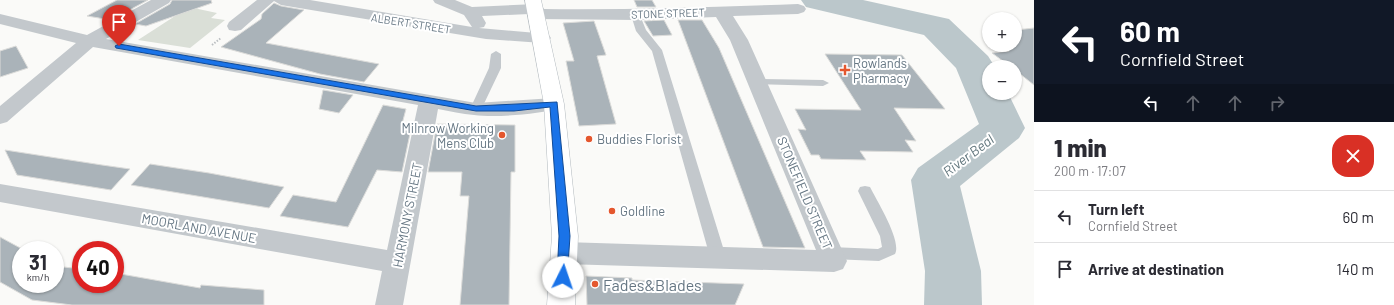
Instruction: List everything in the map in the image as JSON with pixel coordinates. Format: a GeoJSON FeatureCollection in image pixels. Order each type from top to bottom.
{"type":"FeatureCollection","features":[{"type":"Feature","properties":{"kind":"street"},"geometry":{"type":"LineString","coordinates":[[0,117],[89,41],[163,0]]}},
{"type":"Feature","properties":{"kind":"street"},"geometry":{"type":"LineString","coordinates":[[235,26],[267,0]]}},
{"type":"Feature","properties":{"kind":"street","name":"ALBERT STREET"},"geometry":{"type":"LineString","coordinates":[[281,0],[486,34],[542,38]]}},
{"type":"Feature","properties":{"kind":"street"},"geometry":{"type":"LineString","coordinates":[[441,0],[470,12],[486,34]]}},
{"type":"Feature","properties":{"kind":"street"},"geometry":{"type":"LineString","coordinates":[[535,8],[554,104],[564,253],[561,305]]}},
{"type":"Feature","properties":{"kind":"street","name":"STONE STREET"},"geometry":{"type":"LineString","coordinates":[[470,12],[535,8],[636,15],[798,9]]}},
{"type":"Feature","properties":{"kind":"street","name":"STONEFIELD STREET"},"geometry":{"type":"LineString","coordinates":[[564,253],[834,261],[739,40],[721,11]]}},
{"type":"Feature","properties":{"kind":"street"},"geometry":{"type":"LineString","coordinates":[[0,19],[89,41],[429,102],[476,109],[514,108],[554,104]]}},
{"type":"Feature","properties":{"kind":"street","name":"HARMONY STREET"},"geometry":{"type":"LineString","coordinates":[[389,305],[429,102]]}},
{"type":"Feature","properties":{"kind":"street","name":"MOORLAND AVENUE"},"geometry":{"type":"LineString","coordinates":[[0,193],[398,263]]}},
{"type":"Feature","properties":{"kind":"lane"},"geometry":{"type":"LineString","coordinates":[[636,15],[641,31],[658,50],[718,257]]}},
{"type":"Feature","properties":{"kind":"lane"},"geometry":{"type":"LineString","coordinates":[[476,109],[495,68],[496,54]]}},
{"type":"Feature","properties":{"kind":"lane"},"geometry":{"type":"LineString","coordinates":[[757,82],[823,82]]}},
{"type":"Feature","properties":{"kind":"lane"},"geometry":{"type":"LineString","coordinates":[[831,253],[879,255],[890,250],[887,236],[865,191]]}},
{"type":"Feature","properties":{"kind":"path"},"geometry":{"type":"LineString","coordinates":[[195,59],[235,26]]}},
{"type":"Feature","properties":{"kind":"shaded area"},"geometry":{"type":"Polygon","coordinates":[[[189,7],[217,13],[211,18],[225,20],[190,48],[138,40],[189,7]]]}},
{"type":"Feature","properties":{"kind":"building"},"geometry":{"type":"Polygon","coordinates":[[[117,0],[148,0],[111,20],[87,16],[117,0]]]}},
{"type":"Feature","properties":{"kind":"building"},"geometry":{"type":"Polygon","coordinates":[[[172,0],[211,0],[212,3],[146,26],[135,24],[170,4],[172,0]]]}},
{"type":"Feature","properties":{"kind":"building"},"geometry":{"type":"Polygon","coordinates":[[[634,0],[652,0],[656,7],[637,7],[634,0]]]}},
{"type":"Feature","properties":{"kind":"building"},"geometry":{"type":"Polygon","coordinates":[[[274,3],[281,6],[304,10],[266,43],[379,64],[364,82],[320,74],[221,47],[261,19],[262,14],[274,3]]]}},
{"type":"Feature","properties":{"kind":"building"},"geometry":{"type":"Polygon","coordinates":[[[664,20],[672,35],[653,36],[644,21],[664,20]]]}},
{"type":"Feature","properties":{"kind":"building"},"geometry":{"type":"Polygon","coordinates":[[[678,20],[702,20],[719,48],[805,248],[763,247],[678,20]]]}},
{"type":"Feature","properties":{"kind":"building"},"geometry":{"type":"Polygon","coordinates":[[[594,21],[606,55],[597,56],[616,124],[579,126],[566,61],[574,61],[563,23],[594,21]]]}},
{"type":"Feature","properties":{"kind":"building"},"geometry":{"type":"Polygon","coordinates":[[[1034,28],[1034,85],[1022,76],[1022,60],[1002,60],[992,53],[1022,52],[1022,29],[1034,28]]]}},
{"type":"Feature","properties":{"kind":"building"},"geometry":{"type":"Polygon","coordinates":[[[16,46],[28,68],[0,77],[0,51],[16,46]]]}},
{"type":"Feature","properties":{"kind":"building"},"geometry":{"type":"Polygon","coordinates":[[[825,54],[902,55],[945,109],[894,108],[916,141],[905,140],[913,152],[860,151],[866,160],[821,159],[819,155],[811,155],[798,129],[806,130],[795,109],[861,110],[825,54]]]}},
{"type":"Feature","properties":{"kind":"building"},"geometry":{"type":"Polygon","coordinates":[[[323,90],[353,95],[339,113],[319,109],[323,90]]]}},
{"type":"Feature","properties":{"kind":"building"},"geometry":{"type":"Polygon","coordinates":[[[383,105],[406,109],[402,124],[412,124],[402,172],[377,170],[348,227],[280,216],[293,195],[336,202],[383,105]]]}},
{"type":"Feature","properties":{"kind":"building"},"geometry":{"type":"Polygon","coordinates":[[[437,124],[515,125],[515,172],[511,172],[509,305],[460,305],[469,196],[460,196],[462,172],[428,172],[437,124]]]}},
{"type":"Feature","properties":{"kind":"building"},"geometry":{"type":"Polygon","coordinates":[[[5,150],[130,169],[111,190],[17,175],[5,150]]]}},
{"type":"Feature","properties":{"kind":"building"},"geometry":{"type":"Polygon","coordinates":[[[150,164],[284,187],[269,208],[131,185],[150,164]]]}},
{"type":"Feature","properties":{"kind":"building"},"geometry":{"type":"Polygon","coordinates":[[[0,237],[12,244],[12,289],[0,282],[0,237]]]}},
{"type":"Feature","properties":{"kind":"building"},"geometry":{"type":"Polygon","coordinates":[[[64,267],[72,268],[72,293],[124,293],[124,275],[200,288],[201,285],[264,290],[264,305],[72,305],[32,300],[20,293],[64,293],[64,267]]]}},
{"type":"Feature","properties":{"kind":"building"},"geometry":{"type":"Polygon","coordinates":[[[586,276],[632,278],[632,280],[744,284],[735,305],[587,305],[586,276]]]}},
{"type":"Feature","properties":{"kind":"waterway","name":"River Beal"},"geometry":{"type":"LineString","coordinates":[[818,0],[936,27],[974,64],[1003,128],[935,180],[953,271],[953,305]]}},
{"type":"Feature","properties":{"kind":"place","name":"Rowlands Pharmacy"},"geometry":{"type":"Point","coordinates":[845,70]}},
{"type":"Feature","properties":{"kind":"place","name":"Milnrow Working Mens Club"},"geometry":{"type":"Point","coordinates":[502,135]}},
{"type":"Feature","properties":{"kind":"place","name":"Buddies Florist"},"geometry":{"type":"Point","coordinates":[589,139]}},
{"type":"Feature","properties":{"kind":"place","name":"Goldline"},"geometry":{"type":"Point","coordinates":[612,211]}},
{"type":"Feature","properties":{"kind":"place","name":"Fades&Blades"},"geometry":{"type":"Point","coordinates":[595,284]}},
{"type":"Feature","properties":{"kind":"route"},"geometry":{"type":"LineString","coordinates":[[119,46],[429,102],[476,109],[514,108],[554,104],[565,236],[563,277]]}}]}
